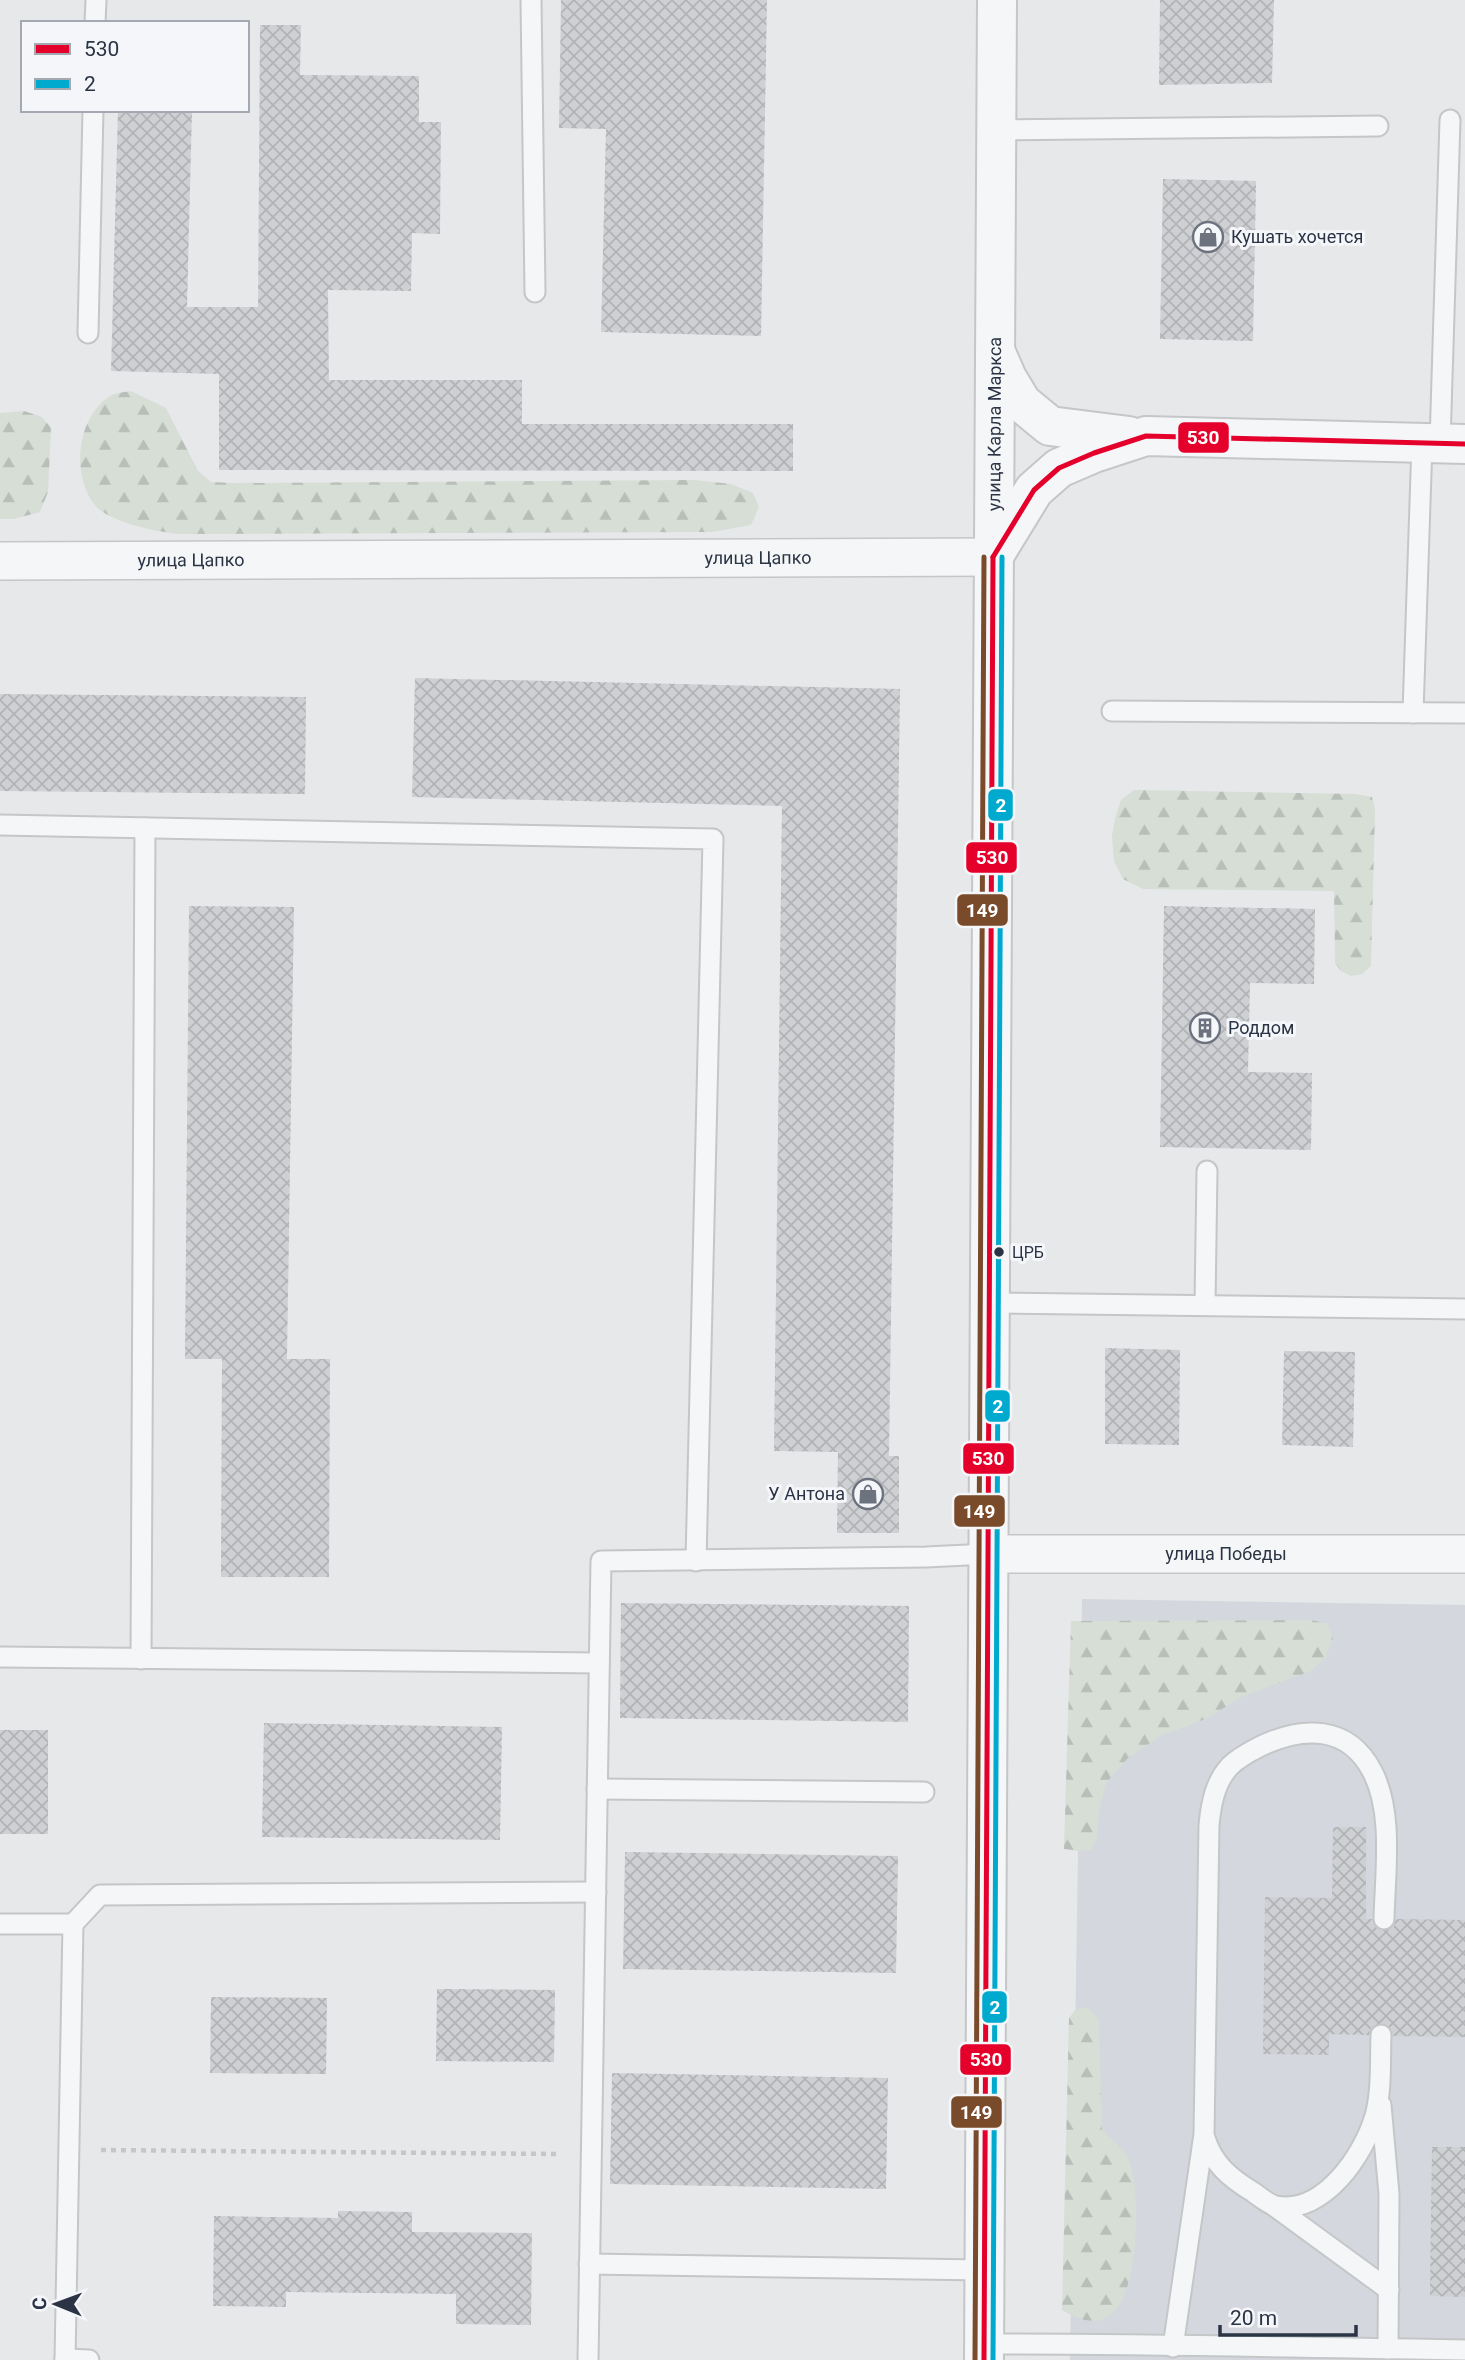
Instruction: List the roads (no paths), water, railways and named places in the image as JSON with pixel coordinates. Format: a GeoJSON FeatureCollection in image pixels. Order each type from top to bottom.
{"type":"FeatureCollection","features":[{"type":"Feature","properties":{"kind":"street","name":"улица Карла Маркса"},"geometry":{"type":"LineString","coordinates":[[984,2352],[997,0]]}},
{"type":"Feature","properties":{"kind":"street"},"geometry":{"type":"LineString","coordinates":[[994,347],[1007,378],[1022,403],[1050,426],[1119,436],[1442,443]]}},
{"type":"Feature","properties":{"kind":"street"},"geometry":{"type":"LineString","coordinates":[[993,556],[1034,490],[1059,468],[1146,436]]}},
{"type":"Feature","properties":{"kind":"street","name":"улица Цапко"},"geometry":{"type":"LineString","coordinates":[[0,561],[993,556]]}},
{"type":"Feature","properties":{"kind":"street","name":"улица Победы"},"geometry":{"type":"LineString","coordinates":[[988,1554],[1465,1554]]}},
{"type":"Feature","properties":{"kind":"lane"},"geometry":{"type":"LineString","coordinates":[[95,21],[96,0]]}},
{"type":"Feature","properties":{"kind":"lane"},"geometry":{"type":"LineString","coordinates":[[531,0],[535,292]]}},
{"type":"Feature","properties":{"kind":"lane"},"geometry":{"type":"LineString","coordinates":[[88,333],[93,112]]}},
{"type":"Feature","properties":{"kind":"lane"},"geometry":{"type":"LineString","coordinates":[[1413,713],[1442,443],[1450,120]]}},
{"type":"Feature","properties":{"kind":"lane"},"geometry":{"type":"LineString","coordinates":[[996,130],[1378,126]]}},
{"type":"Feature","properties":{"kind":"lane"},"geometry":{"type":"LineString","coordinates":[[1112,711],[1465,713]]}},
{"type":"Feature","properties":{"kind":"lane"},"geometry":{"type":"LineString","coordinates":[[0,825],[713,839],[696,1561]]}},
{"type":"Feature","properties":{"kind":"lane"},"geometry":{"type":"LineString","coordinates":[[141,1659],[145,828]]}},
{"type":"Feature","properties":{"kind":"lane"},"geometry":{"type":"LineString","coordinates":[[1205,1305],[1207,1171]]}},
{"type":"Feature","properties":{"kind":"lane"},"geometry":{"type":"LineString","coordinates":[[989,1303],[1465,1309]]}},
{"type":"Feature","properties":{"kind":"lane"},"geometry":{"type":"LineString","coordinates":[[588,2360],[601,1561],[988,1554]]}},
{"type":"Feature","properties":{"kind":"lane"},"geometry":{"type":"LineString","coordinates":[[0,1657],[599,1663]]}},
{"type":"Feature","properties":{"kind":"lane"},"geometry":{"type":"LineString","coordinates":[[1173,2347],[1205,2134],[1209,1825],[1212,1801],[1221,1778],[1230,1766],[1270,1742],[1310,1732],[1325,1733],[1339,1739],[1363,1756],[1372,1770],[1384,1802],[1384,1919]]}},
{"type":"Feature","properties":{"kind":"lane"},"geometry":{"type":"LineString","coordinates":[[597,1789],[925,1792]]}},
{"type":"Feature","properties":{"kind":"lane"},"geometry":{"type":"LineString","coordinates":[[89,2360],[65,2360],[73,1924],[100,1895],[596,1892]]}},
{"type":"Feature","properties":{"kind":"lane"},"geometry":{"type":"LineString","coordinates":[[0,1924],[73,1924]]}},
{"type":"Feature","properties":{"kind":"lane"},"geometry":{"type":"LineString","coordinates":[[1381,2035],[1380,2089],[1390,2194],[1388,2349]]}},
{"type":"Feature","properties":{"kind":"lane"},"geometry":{"type":"LineString","coordinates":[[1274,2206],[1293,2206],[1312,2199],[1328,2190],[1354,2163],[1366,2142],[1376,2114],[1380,2089]]}},
{"type":"Feature","properties":{"kind":"lane"},"geometry":{"type":"LineString","coordinates":[[1205,2134],[1210,2154],[1232,2179],[1274,2206],[1389,2290]]}},
{"type":"Feature","properties":{"kind":"lane"},"geometry":{"type":"LineString","coordinates":[[589,2264],[984,2270]]}},
{"type":"Feature","properties":{"kind":"lane"},"geometry":{"type":"LineString","coordinates":[[984,2352],[1060,2343],[1269,2354],[1388,2349],[1465,2350]]}},
{"type":"Feature","properties":{"kind":"place","name":"Кушать хочется"},"geometry":{"type":"Point","coordinates":[1208,237]}},
{"type":"Feature","properties":{"kind":"place","name":"Роддом"},"geometry":{"type":"Point","coordinates":[1205,1028]}},
{"type":"Feature","properties":{"kind":"place","name":"ЦРБ"},"geometry":{"type":"Point","coordinates":[999,1252]}},
{"type":"Feature","properties":{"kind":"place","name":"У Антона"},"geometry":{"type":"Point","coordinates":[868,1494]}}]}
